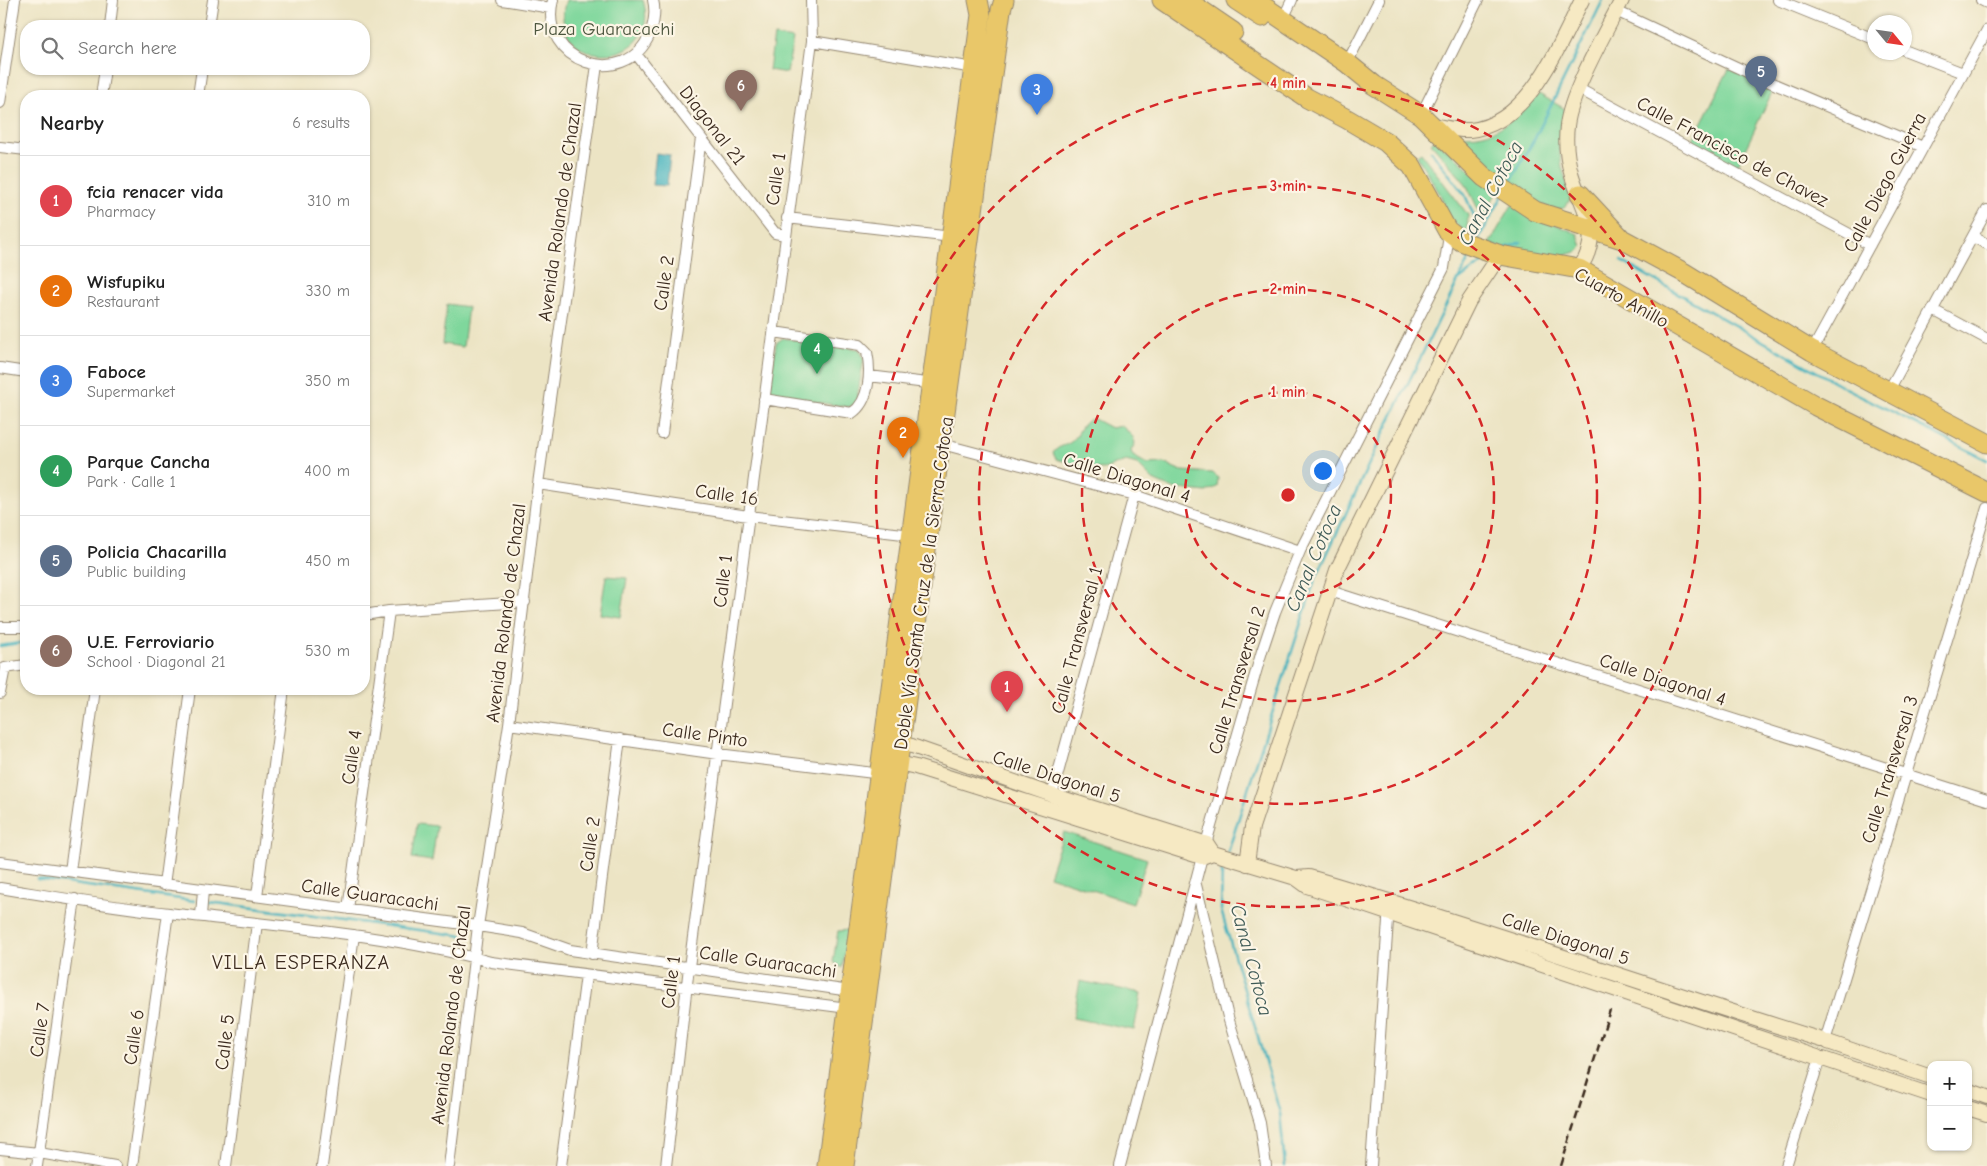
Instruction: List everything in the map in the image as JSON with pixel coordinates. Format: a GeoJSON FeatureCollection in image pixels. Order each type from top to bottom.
{"type":"FeatureCollection","features":[{"type":"Feature","properties":{"kind":"highway"},"geometry":{"type":"LineString","coordinates":[[1162,0],[1307,98],[1347,118],[1386,142],[1412,166],[1454,235]]}},
{"type":"Feature","properties":{"kind":"highway"},"geometry":{"type":"LineString","coordinates":[[1186,0],[1313,88],[1347,118]]}},
{"type":"Feature","properties":{"kind":"highway"},"geometry":{"type":"LineString","coordinates":[[1236,0],[1325,60],[1374,85]]}},
{"type":"Feature","properties":{"kind":"highway"},"geometry":{"type":"LineString","coordinates":[[1254,0],[1427,120],[1466,162],[1535,211],[1592,231],[1622,239],[1683,272],[1812,351],[1987,443]]}},
{"type":"Feature","properties":{"kind":"highway","name":"Doble Vía Santa Cruz de la Sierra-Cotoca"},"geometry":{"type":"LineString","coordinates":[[893,743],[904,598],[912,535],[941,385],[1002,3]]}},
{"type":"Feature","properties":{"kind":"highway","name":"Doble Vía Santa Cruz de la Sierra-Cotoca"},"geometry":{"type":"LineString","coordinates":[[827,1166],[849,1000],[942,444],[941,385],[952,237],[981,5]]}},
{"type":"Feature","properties":{"kind":"highway"},"geometry":{"type":"LineString","coordinates":[[1580,194],[1622,239]]}},
{"type":"Feature","properties":{"kind":"highway","name":"Cuarto Anillo"},"geometry":{"type":"LineString","coordinates":[[1454,235],[1492,253],[1579,269],[1816,406],[1987,492]]}},
{"type":"Feature","properties":{"kind":"highway","name":"Doble Vía Santa Cruz de la Sierra-Cotoca"},"geometry":{"type":"LineString","coordinates":[[844,1166],[889,768]]}},
{"type":"Feature","properties":{"kind":"street"},"geometry":{"type":"LineString","coordinates":[[0,103],[15,0]]}},
{"type":"Feature","properties":{"kind":"street"},"geometry":{"type":"LineString","coordinates":[[111,20],[113,0]]}},
{"type":"Feature","properties":{"kind":"street"},"geometry":{"type":"LineString","coordinates":[[210,20],[212,0]]}},
{"type":"Feature","properties":{"kind":"street"},"geometry":{"type":"LineString","coordinates":[[502,0],[552,4],[555,35],[562,46],[578,59],[597,65],[611,65],[624,61],[636,54],[647,41],[654,24],[655,7],[652,0]]}},
{"type":"Feature","properties":{"kind":"street","name":"Calle 1"},"geometry":{"type":"LineString","coordinates":[[666,1166],[689,967],[812,41],[811,0]]}},
{"type":"Feature","properties":{"kind":"street"},"geometry":{"type":"LineString","coordinates":[[1283,19],[1292,0]]}},
{"type":"Feature","properties":{"kind":"street"},"geometry":{"type":"LineString","coordinates":[[1346,63],[1378,0]]}},
{"type":"Feature","properties":{"kind":"street"},"geometry":{"type":"LineString","coordinates":[[1478,0],[1427,120],[1471,130],[1510,113],[1524,101],[1546,69],[1582,0]]}},
{"type":"Feature","properties":{"kind":"street"},"geometry":{"type":"LineString","coordinates":[[1778,0],[1867,36]]}},
{"type":"Feature","properties":{"kind":"street"},"geometry":{"type":"LineString","coordinates":[[1981,0],[1987,3]]}},
{"type":"Feature","properties":{"kind":"street"},"geometry":{"type":"LineString","coordinates":[[1579,269],[1592,245],[1592,231],[1572,176],[1566,141],[1571,106],[1619,5],[1760,78],[1923,147]]}},
{"type":"Feature","properties":{"kind":"street","name":"Calle Diego Guerra"},"geometry":{"type":"LineString","coordinates":[[1812,351],[1987,30]]}},
{"type":"Feature","properties":{"kind":"street"},"geometry":{"type":"LineString","coordinates":[[812,41],[974,68]]}},
{"type":"Feature","properties":{"kind":"street"},"geometry":{"type":"LineString","coordinates":[[1912,53],[1963,73]]}},
{"type":"Feature","properties":{"kind":"street","name":"Diagonal 21"},"geometry":{"type":"LineString","coordinates":[[636,54],[775,233],[785,235]]}},
{"type":"Feature","properties":{"kind":"street","name":"Avenida Rolando de Chazal"},"geometry":{"type":"LineString","coordinates":[[449,1166],[478,926],[509,724],[538,484],[597,65]]}},
{"type":"Feature","properties":{"kind":"street"},"geometry":{"type":"LineString","coordinates":[[102,90],[104,75]]}},
{"type":"Feature","properties":{"kind":"street"},"geometry":{"type":"LineString","coordinates":[[199,90],[201,75]]}},
{"type":"Feature","properties":{"kind":"street","name":"Calle Francisco de Chavez"},"geometry":{"type":"LineString","coordinates":[[1579,89],[1870,245]]}},
{"type":"Feature","properties":{"kind":"street","name":"Calle 2"},"geometry":{"type":"LineString","coordinates":[[662,433],[701,138]]}},
{"type":"Feature","properties":{"kind":"street"},"geometry":{"type":"LineString","coordinates":[[0,147],[20,149]]}},
{"type":"Feature","properties":{"kind":"street"},"geometry":{"type":"LineString","coordinates":[[1888,392],[1987,210]]}},
{"type":"Feature","properties":{"kind":"street"},"geometry":{"type":"LineString","coordinates":[[787,218],[952,237]]}},
{"type":"Feature","properties":{"kind":"street","name":"Calle Transversal 2"},"geometry":{"type":"LineString","coordinates":[[1120,1166],[1196,884],[1209,852],[1262,651],[1300,551],[1444,268],[1448,242],[1454,235]]}},
{"type":"Feature","properties":{"kind":"street"},"geometry":{"type":"LineString","coordinates":[[1972,237],[1987,244]]}},
{"type":"Feature","properties":{"kind":"street"},"geometry":{"type":"LineString","coordinates":[[1241,862],[1337,570],[1492,253]]}},
{"type":"Feature","properties":{"kind":"street"},"geometry":{"type":"LineString","coordinates":[[1933,310],[1987,338]]}},
{"type":"Feature","properties":{"kind":"street"},"geometry":{"type":"LineString","coordinates":[[764,399],[852,413],[858,409],[869,376],[867,352],[860,345],[774,332]]}},
{"type":"Feature","properties":{"kind":"street"},"geometry":{"type":"LineString","coordinates":[[0,368],[20,371]]}},
{"type":"Feature","properties":{"kind":"street"},"geometry":{"type":"LineString","coordinates":[[869,376],[941,385]]}},
{"type":"Feature","properties":{"kind":"street","name":"Calle Diagonal 4"},"geometry":{"type":"LineString","coordinates":[[942,444],[1134,495],[1300,551]]}},
{"type":"Feature","properties":{"kind":"street","name":"Calle 16"},"geometry":{"type":"LineString","coordinates":[[538,484],[748,516],[912,535]]}},
{"type":"Feature","properties":{"kind":"street","name":"Calle Transversal 1"},"geometry":{"type":"LineString","coordinates":[[1052,795],[1134,495]]}},
{"type":"Feature","properties":{"kind":"street","name":"Calle Transversal 3"},"geometry":{"type":"LineString","coordinates":[[1825,1041],[1987,508]]}},
{"type":"Feature","properties":{"kind":"street","name":"Calle Diagonal 4"},"geometry":{"type":"LineString","coordinates":[[1330,591],[1987,800]]}},
{"type":"Feature","properties":{"kind":"street"},"geometry":{"type":"LineString","coordinates":[[370,614],[389,611],[525,602]]}},
{"type":"Feature","properties":{"kind":"street","name":"Calle 4"},"geometry":{"type":"LineString","coordinates":[[348,908],[389,611]]}},
{"type":"Feature","properties":{"kind":"street"},"geometry":{"type":"LineString","coordinates":[[0,627],[20,627]]}},
{"type":"Feature","properties":{"kind":"street"},"geometry":{"type":"LineString","coordinates":[[0,693],[5,668],[20,666]]}},
{"type":"Feature","properties":{"kind":"street"},"geometry":{"type":"LineString","coordinates":[[70,871],[94,695]]}},
{"type":"Feature","properties":{"kind":"street"},"geometry":{"type":"LineString","coordinates":[[164,885],[189,695]]}},
{"type":"Feature","properties":{"kind":"street"},"geometry":{"type":"LineString","coordinates":[[257,896],[283,695]]}},
{"type":"Feature","properties":{"kind":"street","name":"Calle Pinto"},"geometry":{"type":"LineString","coordinates":[[509,724],[718,754],[889,768]]}},
{"type":"Feature","properties":{"kind":"street","name":"Calle 2"},"geometry":{"type":"LineString","coordinates":[[592,954],[620,739]]}},
{"type":"Feature","properties":{"kind":"street","name":"Calle Diagonal 5"},"geometry":{"type":"LineString","coordinates":[[893,743],[1052,795],[1209,852],[1296,878],[1307,886],[1389,907],[1536,955],[1820,1058],[1927,1094]]}},
{"type":"Feature","properties":{"kind":"street","name":"Calle Diagonal 5"},"geometry":{"type":"LineString","coordinates":[[889,768],[1209,852]]}},
{"type":"Feature","properties":{"kind":"street","name":"Calle Guaracachi"},"geometry":{"type":"LineString","coordinates":[[0,862],[522,933],[570,950],[689,967],[849,1000]]}},
{"type":"Feature","properties":{"kind":"street"},"geometry":{"type":"LineString","coordinates":[[1196,884],[1222,998],[1260,1123],[1266,1166]]}},
{"type":"Feature","properties":{"kind":"street","name":"Calle Guaracachi"},"geometry":{"type":"LineString","coordinates":[[0,888],[168,913],[354,935],[457,952],[491,962],[586,975],[687,987],[849,1000]]}},
{"type":"Feature","properties":{"kind":"street"},"geometry":{"type":"LineString","coordinates":[[201,916],[203,890]]}},
{"type":"Feature","properties":{"kind":"street","name":"Calle 7"},"geometry":{"type":"LineString","coordinates":[[37,1166],[75,899]]}},
{"type":"Feature","properties":{"kind":"street"},"geometry":{"type":"LineString","coordinates":[[1371,1166],[1389,907]]}},
{"type":"Feature","properties":{"kind":"street","name":"Calle 6"},"geometry":{"type":"LineString","coordinates":[[132,1166],[168,913]]}},
{"type":"Feature","properties":{"kind":"street","name":"Calle 5"},"geometry":{"type":"LineString","coordinates":[[226,1166],[257,923]]}},
{"type":"Feature","properties":{"kind":"street"},"geometry":{"type":"LineString","coordinates":[[322,1166],[354,935]]}},
{"type":"Feature","properties":{"kind":"street","name":"Calle Diagonal 5"},"geometry":{"type":"LineString","coordinates":[[1536,955],[1825,1041],[1927,1076]]}},
{"type":"Feature","properties":{"kind":"street"},"geometry":{"type":"LineString","coordinates":[[561,1166],[586,975]]}},
{"type":"Feature","properties":{"kind":"street"},"geometry":{"type":"LineString","coordinates":[[1786,1166],[1820,1058],[1830,1054],[1831,1048],[1825,1041]]}},
{"type":"Feature","properties":{"kind":"street"},"geometry":{"type":"LineString","coordinates":[[1972,1091],[1987,1096]]}},
{"type":"Feature","properties":{"kind":"street"},"geometry":{"type":"LineString","coordinates":[[1972,1109],[1987,1114]]}},
{"type":"Feature","properties":{"kind":"street"},"geometry":{"type":"LineString","coordinates":[[0,1149],[39,1153],[114,1166]]}},
{"type":"Feature","properties":{"kind":"green space","name":"Plaza Guaracachi"},"geometry":{"type":"Polygon","coordinates":[[[566,0],[643,0],[645,24],[637,40],[622,51],[604,54],[586,51],[571,40],[564,24],[566,0]]]}},
{"type":"Feature","properties":{"kind":"green space"},"geometry":{"type":"Polygon","coordinates":[[[774,36],[793,39],[787,73],[769,70],[774,36]]]}},
{"type":"Feature","properties":{"kind":"green space"},"geometry":{"type":"Polygon","coordinates":[[[1729,69],[1774,88],[1736,169],[1690,145],[1729,69]]]}},
{"type":"Feature","properties":{"kind":"green space"},"geometry":{"type":"Polygon","coordinates":[[[1539,94],[1565,109],[1558,142],[1562,167],[1571,197],[1566,207],[1555,211],[1516,192],[1449,134],[1464,136],[1489,133],[1510,122],[1539,94]]]}},
{"type":"Feature","properties":{"kind":"green space"},"geometry":{"type":"Polygon","coordinates":[[[1435,139],[1496,193],[1483,219],[1466,184],[1431,143],[1435,139]]]}},
{"type":"Feature","properties":{"kind":"green space"},"geometry":{"type":"Polygon","coordinates":[[[1421,153],[1468,215],[1467,234],[1449,218],[1440,194],[1417,156],[1421,153]]]}},
{"type":"Feature","properties":{"kind":"green space"},"geometry":{"type":"Polygon","coordinates":[[[1512,205],[1578,234],[1582,247],[1575,252],[1565,255],[1552,255],[1523,252],[1489,244],[1512,205]]]}},
{"type":"Feature","properties":{"kind":"green space"},"geometry":{"type":"Polygon","coordinates":[[[447,304],[468,307],[463,347],[442,344],[447,304]]]}},
{"type":"Feature","properties":{"kind":"green space"},"geometry":{"type":"Polygon","coordinates":[[[783,338],[859,349],[864,358],[856,404],[849,407],[775,396],[770,389],[776,343],[783,338]]]}},
{"type":"Feature","properties":{"kind":"green space"},"geometry":{"type":"Polygon","coordinates":[[[1094,419],[1111,428],[1122,426],[1133,437],[1135,443],[1131,451],[1133,456],[1147,464],[1163,463],[1182,471],[1213,473],[1218,478],[1217,487],[1206,492],[1171,488],[1153,480],[1137,464],[1126,461],[1104,469],[1089,468],[1056,459],[1053,453],[1055,450],[1071,442],[1086,422],[1094,419]]]}},
{"type":"Feature","properties":{"kind":"green space"},"geometry":{"type":"Polygon","coordinates":[[[606,576],[627,578],[621,617],[600,614],[606,576]]]}},
{"type":"Feature","properties":{"kind":"green space"},"geometry":{"type":"Polygon","coordinates":[[[417,824],[437,826],[432,861],[412,858],[417,824]]]}},
{"type":"Feature","properties":{"kind":"green space"},"geometry":{"type":"Polygon","coordinates":[[[1064,832],[1147,859],[1133,903],[1049,876],[1064,832]]]}},
{"type":"Feature","properties":{"kind":"green space"},"geometry":{"type":"Polygon","coordinates":[[[848,930],[842,968],[833,962],[838,931],[848,930]]]}},
{"type":"Feature","properties":{"kind":"green space"},"geometry":{"type":"Polygon","coordinates":[[[1080,981],[1141,993],[1134,1030],[1073,1018],[1080,981]]]}},
{"type":"Feature","properties":{"kind":"water"},"geometry":{"type":"Polygon","coordinates":[[[656,153],[670,155],[667,186],[652,185],[656,153]]]}},
{"type":"Feature","properties":{"kind":"waterway","name":"Canal Cotoca"},"geometry":{"type":"LineString","coordinates":[[1508,186],[1535,138],[1603,0]]}},
{"type":"Feature","properties":{"kind":"waterway"},"geometry":{"type":"LineString","coordinates":[[1431,151],[1465,195],[1481,232]]}},
{"type":"Feature","properties":{"kind":"waterway","name":"Canal Cotoca"},"geometry":{"type":"LineString","coordinates":[[1478,240],[1502,197]]}},
{"type":"Feature","properties":{"kind":"waterway"},"geometry":{"type":"LineString","coordinates":[[1506,248],[1521,242]]}},
{"type":"Feature","properties":{"kind":"waterway","name":"Canal Cotoca"},"geometry":{"type":"LineString","coordinates":[[1228,852],[1314,582],[1374,453],[1472,252]]}},
{"type":"Feature","properties":{"kind":"waterway"},"geometry":{"type":"LineString","coordinates":[[1459,280],[1489,258]]}},
{"type":"Feature","properties":{"kind":"waterway"},"geometry":{"type":"LineString","coordinates":[[1621,261],[1842,386],[1987,460]]}},
{"type":"Feature","properties":{"kind":"waterway"},"geometry":{"type":"LineString","coordinates":[[0,646],[20,643]]}},
{"type":"Feature","properties":{"kind":"waterway","name":"Canal Cotoca"},"geometry":{"type":"LineString","coordinates":[[1225,862],[1222,870],[1221,910],[1280,1113],[1285,1166]]}},
{"type":"Feature","properties":{"kind":"waterway"},"geometry":{"type":"LineString","coordinates":[[37,879],[195,901]]}},
{"type":"Feature","properties":{"kind":"waterway"},"geometry":{"type":"LineString","coordinates":[[209,902],[464,936]]}},
{"type":"Feature","properties":{"kind":"railway"},"geometry":{"type":"LineString","coordinates":[[1561,1166],[1610,1010]]}},
{"type":"Feature","properties":{"kind":"place","name":"Policia Chacarilla"},"geometry":{"type":"Point","coordinates":[1761,97]}},
{"type":"Feature","properties":{"kind":"place","name":"U.E. Ferroviario"},"geometry":{"type":"Point","coordinates":[741,111]}},
{"type":"Feature","properties":{"kind":"place","name":"Faboce"},"geometry":{"type":"Point","coordinates":[1037,115]}},
{"type":"Feature","properties":{"kind":"place","name":"Parque Cancha"},"geometry":{"type":"Point","coordinates":[817,374]}},
{"type":"Feature","properties":{"kind":"place","name":"Wisfupiku"},"geometry":{"type":"Point","coordinates":[903,458]}},
{"type":"Feature","properties":{"kind":"place","name":"fcia renacer vida"},"geometry":{"type":"Point","coordinates":[1007,712]}},
{"type":"Feature","properties":{"kind":"district","name":"VILLA ESPERANZA"},"geometry":{"type":"Point","coordinates":[301,962]}}]}
